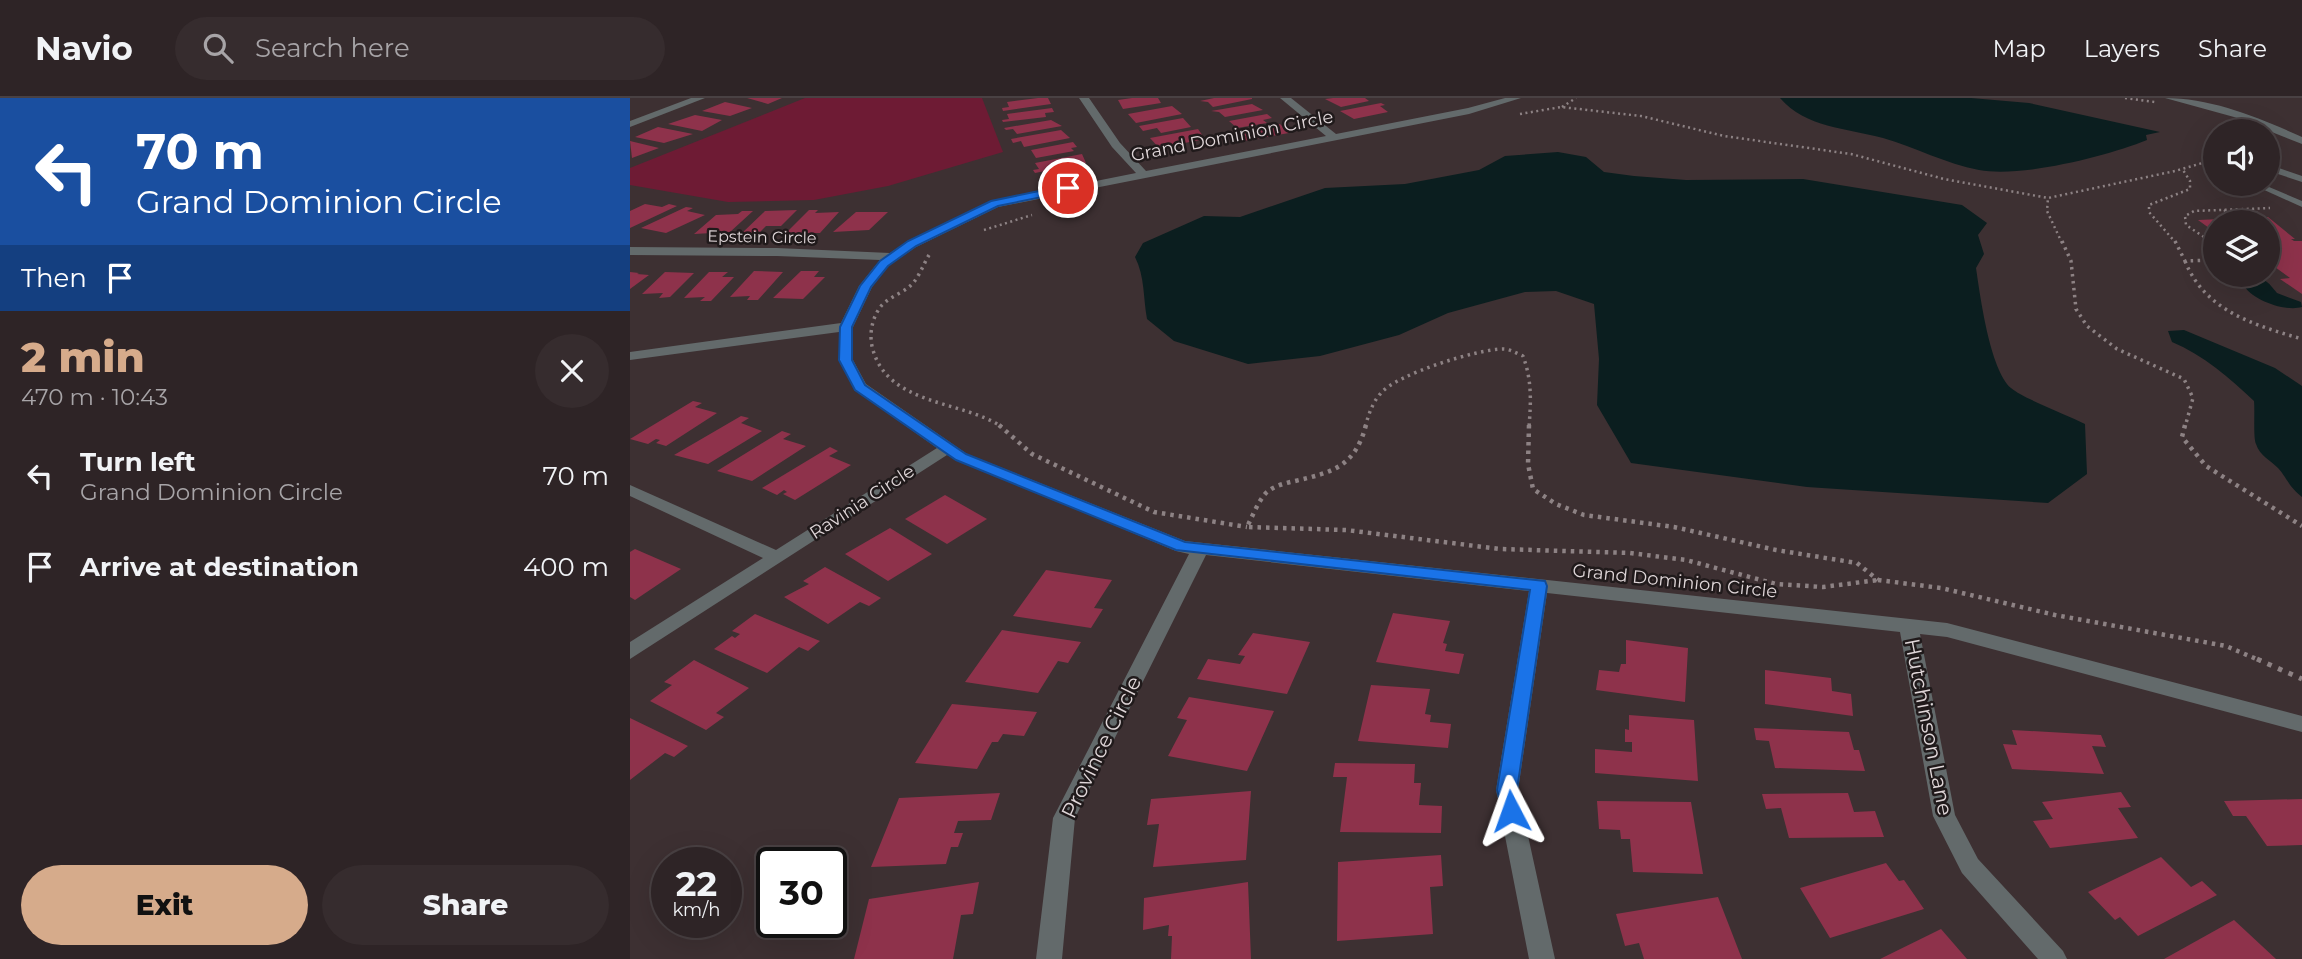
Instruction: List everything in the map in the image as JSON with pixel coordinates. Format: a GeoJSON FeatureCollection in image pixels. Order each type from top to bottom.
{"type":"FeatureCollection","features":[{"type":"Feature","properties":{"kind":"street"},"geometry":{"type":"LineString","coordinates":[[630,124],[700,98]]}},
{"type":"Feature","properties":{"kind":"street"},"geometry":{"type":"LineString","coordinates":[[1084,98],[1116,145],[1142,173]]}},
{"type":"Feature","properties":{"kind":"street"},"geometry":{"type":"LineString","coordinates":[[1285,98],[1333,137]]}},
{"type":"Feature","properties":{"kind":"street"},"geometry":{"type":"LineString","coordinates":[[2170,98],[2199,103],[2269,125],[2302,141]]}},
{"type":"Feature","properties":{"kind":"street","name":"Grand Dominion Circle"},"geometry":{"type":"LineString","coordinates":[[1510,103],[1142,173],[995,204],[912,244],[884,263],[866,286],[846,327],[846,360],[860,387],[961,457],[1182,547],[1947,630],[2302,724]]}},
{"type":"Feature","properties":{"kind":"street","name":"Epstein Circle"},"geometry":{"type":"LineString","coordinates":[[630,251],[777,252],[893,257]]}},
{"type":"Feature","properties":{"kind":"street"},"geometry":{"type":"LineString","coordinates":[[630,356],[846,327]]}},
{"type":"Feature","properties":{"kind":"street","name":"Ravinia Circle"},"geometry":{"type":"LineString","coordinates":[[630,652],[947,447]]}},
{"type":"Feature","properties":{"kind":"street"},"geometry":{"type":"LineString","coordinates":[[630,490],[777,557]]}},
{"type":"Feature","properties":{"kind":"street","name":"Province Circle"},"geometry":{"type":"LineString","coordinates":[[1049,959],[1064,818],[1200,548]]}},
{"type":"Feature","properties":{"kind":"street"},"geometry":{"type":"LineString","coordinates":[[1539,586],[1507,790],[1542,959]]}},
{"type":"Feature","properties":{"kind":"street","name":"Hutchinson Lane"},"geometry":{"type":"LineString","coordinates":[[1909,626],[1944,816],[1970,866],[2054,959]]}},
{"type":"Feature","properties":{"kind":"lane"},"geometry":{"type":"LineString","coordinates":[[2280,171],[2302,179]]}},
{"type":"Feature","properties":{"kind":"lane"},"geometry":{"type":"LineString","coordinates":[[2280,195],[2302,204]]}},
{"type":"Feature","properties":{"kind":"path"},"geometry":{"type":"LineString","coordinates":[[1510,103],[1535,113],[1561,107],[1576,98]]}},
{"type":"Feature","properties":{"kind":"path"},"geometry":{"type":"LineString","coordinates":[[1561,107],[1641,116],[1724,136],[1831,150],[1960,182],[2048,198],[2085,187],[2183,170],[2203,163]]}},
{"type":"Feature","properties":{"kind":"path"},"geometry":{"type":"LineString","coordinates":[[2183,170],[2190,181],[2190,189],[2155,201],[2149,205],[2149,212],[2180,247],[2188,271],[2195,282],[2216,305],[2243,319],[2302,339]]}},
{"type":"Feature","properties":{"kind":"path"},"geometry":{"type":"LineString","coordinates":[[2048,198],[2048,211],[2071,261],[2077,309],[2087,326],[2116,349],[2184,380],[2193,398],[2182,437],[2206,466],[2302,526]]}},
{"type":"Feature","properties":{"kind":"path"},"geometry":{"type":"LineString","coordinates":[[2224,210],[2278,207]]}},
{"type":"Feature","properties":{"kind":"path"},"geometry":{"type":"LineString","coordinates":[[2203,211],[2194,211],[2185,216],[2186,225],[2203,236]]}},
{"type":"Feature","properties":{"kind":"path"},"geometry":{"type":"LineString","coordinates":[[978,231],[1036,214]]}},
{"type":"Feature","properties":{"kind":"path"},"geometry":{"type":"LineString","coordinates":[[932,251],[912,285],[880,307],[872,324],[871,343],[876,360],[887,376],[926,400],[986,416],[1007,430],[1031,454],[1142,507],[1178,518],[1247,527],[1346,530],[1500,549],[1630,553],[1686,560],[1776,584],[1824,587],[1878,580],[1941,588],[2054,615],[2226,646],[2302,679]]}},
{"type":"Feature","properties":{"kind":"path"},"geometry":{"type":"LineString","coordinates":[[2185,261],[2203,260]]}},
{"type":"Feature","properties":{"kind":"path"},"geometry":{"type":"LineString","coordinates":[[1247,527],[1265,494],[1281,484],[1312,477],[1346,463],[1360,446],[1371,406],[1382,391],[1400,378],[1484,352],[1506,349],[1523,356],[1528,366],[1533,395],[1528,461],[1533,489],[1556,504],[1584,515],[1674,527],[1776,550],[1857,563],[1878,580]]}},
{"type":"Feature","properties":{"kind":"shaded area"},"geometry":{"type":"Polygon","coordinates":[[[805,98],[982,98],[1003,152],[888,186],[814,200],[728,202],[630,185],[630,168],[805,98]]]}},
{"type":"Feature","properties":{"kind":"water"},"geometry":{"type":"Polygon","coordinates":[[[1780,98],[1971,98],[2029,103],[2160,132],[2146,135],[2147,140],[2088,159],[2041,168],[1997,172],[1967,167],[1883,138],[1814,121],[1790,108],[1780,98]]]}},
{"type":"Feature","properties":{"kind":"water"},"geometry":{"type":"Polygon","coordinates":[[[1558,152],[1586,157],[1604,172],[1634,176],[1686,180],[1803,179],[1962,205],[1987,223],[1978,235],[1984,254],[1976,268],[1987,331],[1997,365],[2011,388],[2085,424],[2087,474],[2048,503],[1807,487],[1631,463],[1597,405],[1599,359],[1594,304],[1556,291],[1525,292],[1448,313],[1399,335],[1320,356],[1248,364],[1174,341],[1147,319],[1142,280],[1135,257],[1143,243],[1204,216],[1240,217],[1325,188],[1405,184],[1479,170],[1505,156],[1558,152]]]}},
{"type":"Feature","properties":{"kind":"water"},"geometry":{"type":"Polygon","coordinates":[[[2245,287],[2272,287],[2277,293],[2301,302],[2302,307],[2278,306],[2261,300],[2245,287]]]}},
{"type":"Feature","properties":{"kind":"water"},"geometry":{"type":"Polygon","coordinates":[[[2184,330],[2275,368],[2302,386],[2302,497],[2258,448],[2255,441],[2254,401],[2216,368],[2195,353],[2172,342],[2168,331],[2184,330]]]}},
{"type":"Feature","properties":{"kind":"building"},"geometry":{"type":"Polygon","coordinates":[[[747,98],[782,98],[768,104],[747,98]]]}},
{"type":"Feature","properties":{"kind":"building"},"geometry":{"type":"Polygon","coordinates":[[[1048,98],[1051,104],[1003,111],[1002,108],[1009,107],[1007,102],[1048,98]]]}},
{"type":"Feature","properties":{"kind":"building"},"geometry":{"type":"Polygon","coordinates":[[[1158,98],[1161,103],[1123,109],[1118,100],[1158,98]]]}},
{"type":"Feature","properties":{"kind":"building"},"geometry":{"type":"Polygon","coordinates":[[[1214,98],[1252,99],[1213,107],[1208,102],[1200,101],[1214,98]]]}},
{"type":"Feature","properties":{"kind":"building"},"geometry":{"type":"Polygon","coordinates":[[[1365,98],[1369,101],[1341,107],[1325,99],[1365,98]]]}},
{"type":"Feature","properties":{"kind":"building"},"geometry":{"type":"Polygon","coordinates":[[[725,102],[752,108],[730,116],[702,111],[725,102]]]}},
{"type":"Feature","properties":{"kind":"building"},"geometry":{"type":"Polygon","coordinates":[[[1381,103],[1385,105],[1380,106],[1388,112],[1354,119],[1340,111],[1381,103]]]}},
{"type":"Feature","properties":{"kind":"building"},"geometry":{"type":"Polygon","coordinates":[[[1252,104],[1263,110],[1225,117],[1219,112],[1211,111],[1252,104]]]}},
{"type":"Feature","properties":{"kind":"building"},"geometry":{"type":"Polygon","coordinates":[[[1172,106],[1182,114],[1136,123],[1128,114],[1172,106]]]}},
{"type":"Feature","properties":{"kind":"building"},"geometry":{"type":"Polygon","coordinates":[[[1052,108],[1054,112],[1045,113],[1046,117],[1002,120],[1009,119],[1007,114],[1052,108]]]}},
{"type":"Feature","properties":{"kind":"building"},"geometry":{"type":"Polygon","coordinates":[[[1267,114],[1272,118],[1263,120],[1267,123],[1237,128],[1229,121],[1267,114]]]}},
{"type":"Feature","properties":{"kind":"building"},"geometry":{"type":"Polygon","coordinates":[[[695,115],[722,120],[702,131],[668,124],[695,115]]]}},
{"type":"Feature","properties":{"kind":"building"},"geometry":{"type":"Polygon","coordinates":[[[1183,118],[1191,127],[1161,133],[1157,128],[1143,131],[1139,126],[1183,118]]]}},
{"type":"Feature","properties":{"kind":"building"},"geometry":{"type":"Polygon","coordinates":[[[1051,120],[1062,126],[1017,134],[1013,129],[1004,128],[1051,120]]]}},
{"type":"Feature","properties":{"kind":"building"},"geometry":{"type":"Polygon","coordinates":[[[1280,124],[1289,133],[1243,141],[1240,138],[1246,137],[1240,132],[1280,124]]]}},
{"type":"Feature","properties":{"kind":"building"},"geometry":{"type":"Polygon","coordinates":[[[658,127],[693,134],[664,143],[635,137],[658,127]]]}},
{"type":"Feature","properties":{"kind":"building"},"geometry":{"type":"Polygon","coordinates":[[[1198,129],[1205,139],[1159,148],[1150,138],[1198,129]]]}},
{"type":"Feature","properties":{"kind":"building"},"geometry":{"type":"Polygon","coordinates":[[[1061,130],[1070,138],[1024,147],[1021,141],[1013,143],[1011,139],[1061,130]]]}},
{"type":"Feature","properties":{"kind":"building"},"geometry":{"type":"Polygon","coordinates":[[[630,141],[659,148],[632,158],[630,141]]]}},
{"type":"Feature","properties":{"kind":"building"},"geometry":{"type":"Polygon","coordinates":[[[1073,142],[1077,147],[1071,148],[1074,151],[1036,158],[1031,150],[1073,142]]]}},
{"type":"Feature","properties":{"kind":"building"},"geometry":{"type":"Polygon","coordinates":[[[1082,154],[1086,163],[1035,173],[1033,170],[1039,169],[1035,163],[1082,154]]]}},
{"type":"Feature","properties":{"kind":"building"},"geometry":{"type":"Polygon","coordinates":[[[645,204],[677,206],[630,228],[630,211],[645,204]]]}},
{"type":"Feature","properties":{"kind":"building"},"geometry":{"type":"Polygon","coordinates":[[[686,207],[693,208],[687,211],[705,215],[666,233],[641,228],[686,207]]]}},
{"type":"Feature","properties":{"kind":"building"},"geometry":{"type":"Polygon","coordinates":[[[797,210],[781,226],[766,226],[758,234],[741,234],[765,211],[797,210]]]}},
{"type":"Feature","properties":{"kind":"building"},"geometry":{"type":"Polygon","coordinates":[[[809,210],[818,210],[815,213],[839,212],[820,233],[786,233],[809,210]]]}},
{"type":"Feature","properties":{"kind":"building"},"geometry":{"type":"Polygon","coordinates":[[[742,211],[753,211],[730,232],[694,234],[716,215],[738,214],[742,211]]]}},
{"type":"Feature","properties":{"kind":"building"},"geometry":{"type":"Polygon","coordinates":[[[856,212],[888,212],[869,230],[833,232],[856,212]]]}},
{"type":"Feature","properties":{"kind":"building"},"geometry":{"type":"Polygon","coordinates":[[[2280,227],[2295,239],[2291,239],[2294,241],[2302,241],[2302,294],[2280,279],[2290,278],[2280,271],[2280,227]]]}},
{"type":"Feature","properties":{"kind":"building"},"geometry":{"type":"Polygon","coordinates":[[[754,271],[783,272],[758,300],[747,300],[750,296],[730,297],[754,271]]]}},
{"type":"Feature","properties":{"kind":"building"},"geometry":{"type":"Polygon","coordinates":[[[801,271],[819,271],[814,277],[825,277],[803,299],[773,298],[801,271]]]}},
{"type":"Feature","properties":{"kind":"building"},"geometry":{"type":"Polygon","coordinates":[[[630,272],[639,273],[637,274],[649,275],[630,289],[630,272]]]}},
{"type":"Feature","properties":{"kind":"building"},"geometry":{"type":"Polygon","coordinates":[[[665,272],[694,273],[670,297],[659,298],[663,293],[642,294],[665,272]]]}},
{"type":"Feature","properties":{"kind":"building"},"geometry":{"type":"Polygon","coordinates":[[[709,272],[728,272],[722,277],[734,277],[711,301],[700,301],[705,297],[684,298],[709,272]]]}},
{"type":"Feature","properties":{"kind":"building"},"geometry":{"type":"Polygon","coordinates":[[[693,401],[702,403],[695,407],[717,413],[666,446],[656,443],[660,440],[656,439],[648,444],[630,439],[693,401]]]}},
{"type":"Feature","properties":{"kind":"building"},"geometry":{"type":"Polygon","coordinates":[[[741,416],[749,418],[741,423],[762,431],[708,464],[674,455],[741,416]]]}},
{"type":"Feature","properties":{"kind":"building"},"geometry":{"type":"Polygon","coordinates":[[[782,431],[791,434],[783,439],[806,446],[752,481],[717,471],[782,431]]]}},
{"type":"Feature","properties":{"kind":"building"},"geometry":{"type":"Polygon","coordinates":[[[830,447],[838,451],[829,456],[851,465],[795,500],[783,494],[787,492],[784,490],[777,495],[762,488],[830,447]]]}},
{"type":"Feature","properties":{"kind":"building"},"geometry":{"type":"Polygon","coordinates":[[[945,495],[987,519],[947,544],[905,519],[945,495]]]}},
{"type":"Feature","properties":{"kind":"building"},"geometry":{"type":"Polygon","coordinates":[[[890,528],[932,554],[888,581],[845,554],[890,528]]]}},
{"type":"Feature","properties":{"kind":"building"},"geometry":{"type":"Polygon","coordinates":[[[635,549],[681,569],[635,600],[630,597],[630,552],[635,549]]]}},
{"type":"Feature","properties":{"kind":"building"},"geometry":{"type":"Polygon","coordinates":[[[825,567],[881,598],[869,606],[860,602],[828,624],[784,597],[809,584],[803,581],[825,567]]]}},
{"type":"Feature","properties":{"kind":"building"},"geometry":{"type":"Polygon","coordinates":[[[1046,570],[1112,580],[1094,608],[1103,609],[1091,628],[1013,616],[1046,570]]]}},
{"type":"Feature","properties":{"kind":"building"},"geometry":{"type":"Polygon","coordinates":[[[1393,613],[1450,621],[1443,643],[1447,644],[1445,651],[1464,654],[1459,674],[1376,662],[1393,613]]]}},
{"type":"Feature","properties":{"kind":"building"},"geometry":{"type":"Polygon","coordinates":[[[755,614],[820,641],[808,651],[799,647],[767,673],[714,649],[732,636],[735,638],[740,634],[732,631],[755,614]]]}},
{"type":"Feature","properties":{"kind":"building"},"geometry":{"type":"Polygon","coordinates":[[[1002,630],[1081,642],[1068,663],[1058,661],[1038,693],[965,682],[1002,630]]]}},
{"type":"Feature","properties":{"kind":"building"},"geometry":{"type":"Polygon","coordinates":[[[1253,633],[1310,642],[1287,694],[1197,679],[1208,659],[1240,664],[1245,656],[1238,655],[1253,633]]]}},
{"type":"Feature","properties":{"kind":"building"},"geometry":{"type":"Polygon","coordinates":[[[1626,640],[1688,648],[1685,702],[1596,690],[1599,670],[1619,672],[1621,664],[1626,664],[1626,640]]]}},
{"type":"Feature","properties":{"kind":"building"},"geometry":{"type":"Polygon","coordinates":[[[694,660],[749,688],[716,713],[724,717],[706,730],[650,701],[672,685],[664,682],[694,660]]]}},
{"type":"Feature","properties":{"kind":"building"},"geometry":{"type":"Polygon","coordinates":[[[1765,670],[1831,678],[1832,691],[1851,694],[1853,716],[1765,704],[1765,670]]]}},
{"type":"Feature","properties":{"kind":"building"},"geometry":{"type":"Polygon","coordinates":[[[1371,685],[1430,689],[1425,714],[1431,715],[1430,722],[1451,724],[1448,748],[1358,741],[1371,685]]]}},
{"type":"Feature","properties":{"kind":"building"},"geometry":{"type":"Polygon","coordinates":[[[1189,697],[1274,711],[1247,771],[1168,756],[1187,720],[1177,718],[1189,697]]]}},
{"type":"Feature","properties":{"kind":"building"},"geometry":{"type":"Polygon","coordinates":[[[952,704],[1037,712],[1024,736],[1003,734],[998,742],[992,742],[977,769],[915,763],[952,704]]]}},
{"type":"Feature","properties":{"kind":"building"},"geometry":{"type":"Polygon","coordinates":[[[1629,715],[1694,720],[1698,781],[1595,773],[1595,749],[1632,752],[1632,742],[1625,742],[1625,729],[1629,730],[1629,715]]]}},
{"type":"Feature","properties":{"kind":"building"},"geometry":{"type":"Polygon","coordinates":[[[630,718],[688,746],[674,757],[665,753],[630,780],[630,718]]]}},
{"type":"Feature","properties":{"kind":"building"},"geometry":{"type":"Polygon","coordinates":[[[1754,728],[1849,732],[1854,750],[1859,750],[1865,771],[1775,768],[1769,741],[1756,740],[1754,728]]]}},
{"type":"Feature","properties":{"kind":"building"},"geometry":{"type":"Polygon","coordinates":[[[2012,730],[2101,735],[2106,747],[2092,746],[2104,774],[2012,769],[2003,744],[2017,745],[2012,730]]]}},
{"type":"Feature","properties":{"kind":"building"},"geometry":{"type":"Polygon","coordinates":[[[1335,763],[1415,764],[1414,783],[1421,783],[1419,805],[1442,806],[1441,833],[1340,832],[1347,777],[1333,777],[1335,763]]]}},
{"type":"Feature","properties":{"kind":"building"},"geometry":{"type":"Polygon","coordinates":[[[1251,791],[1246,860],[1153,867],[1159,824],[1147,825],[1151,799],[1251,791]]]}},
{"type":"Feature","properties":{"kind":"building"},"geometry":{"type":"Polygon","coordinates":[[[2121,792],[2131,807],[2118,808],[2138,838],[2050,848],[2033,821],[2053,819],[2042,802],[2121,792]]]}},
{"type":"Feature","properties":{"kind":"building"},"geometry":{"type":"Polygon","coordinates":[[[1000,793],[991,820],[958,821],[954,833],[963,833],[958,847],[951,847],[946,864],[871,867],[899,798],[1000,793]]]}},
{"type":"Feature","properties":{"kind":"building"},"geometry":{"type":"Polygon","coordinates":[[[1848,793],[1854,812],[1875,811],[1884,837],[1789,838],[1781,808],[1766,809],[1762,794],[1848,793]]]}},
{"type":"Feature","properties":{"kind":"building"},"geometry":{"type":"Polygon","coordinates":[[[2302,799],[2302,845],[2267,846],[2246,816],[2233,816],[2224,801],[2302,799]]]}},
{"type":"Feature","properties":{"kind":"building"},"geometry":{"type":"Polygon","coordinates":[[[1597,801],[1691,802],[1703,874],[1633,872],[1630,839],[1621,839],[1620,830],[1599,829],[1597,801]]]}},
{"type":"Feature","properties":{"kind":"building"},"geometry":{"type":"Polygon","coordinates":[[[1441,855],[1443,886],[1430,887],[1433,934],[1337,941],[1338,862],[1441,855]]]}},
{"type":"Feature","properties":{"kind":"building"},"geometry":{"type":"Polygon","coordinates":[[[2161,857],[2191,887],[2202,881],[2217,895],[2138,936],[2120,917],[2115,920],[2088,892],[2161,857]]]}},
{"type":"Feature","properties":{"kind":"building"},"geometry":{"type":"Polygon","coordinates":[[[1886,863],[1899,881],[1904,880],[1924,909],[1830,938],[1800,888],[1886,863]]]}},
{"type":"Feature","properties":{"kind":"building"},"geometry":{"type":"Polygon","coordinates":[[[979,882],[973,914],[961,915],[953,959],[854,959],[869,899],[979,882]]]}},
{"type":"Feature","properties":{"kind":"building"},"geometry":{"type":"Polygon","coordinates":[[[1248,882],[1251,959],[1171,959],[1172,936],[1168,936],[1169,925],[1143,930],[1144,898],[1248,882]]]}},
{"type":"Feature","properties":{"kind":"building"},"geometry":{"type":"Polygon","coordinates":[[[1718,897],[1742,959],[1644,959],[1639,943],[1625,946],[1616,914],[1718,897]]]}},
{"type":"Feature","properties":{"kind":"building"},"geometry":{"type":"Polygon","coordinates":[[[2234,920],[2276,959],[2164,959],[2234,920]]]}},
{"type":"Feature","properties":{"kind":"building"},"geometry":{"type":"Polygon","coordinates":[[[1941,929],[1967,959],[1880,959],[1941,929]]]}},
{"type":"Feature","properties":{"kind":"route"},"geometry":{"type":"LineString","coordinates":[[1068,188],[995,204],[912,244],[884,263],[866,286],[846,327],[846,360],[860,387],[961,457],[1182,547],[1539,586],[1507,790],[1511,811]]}}]}
